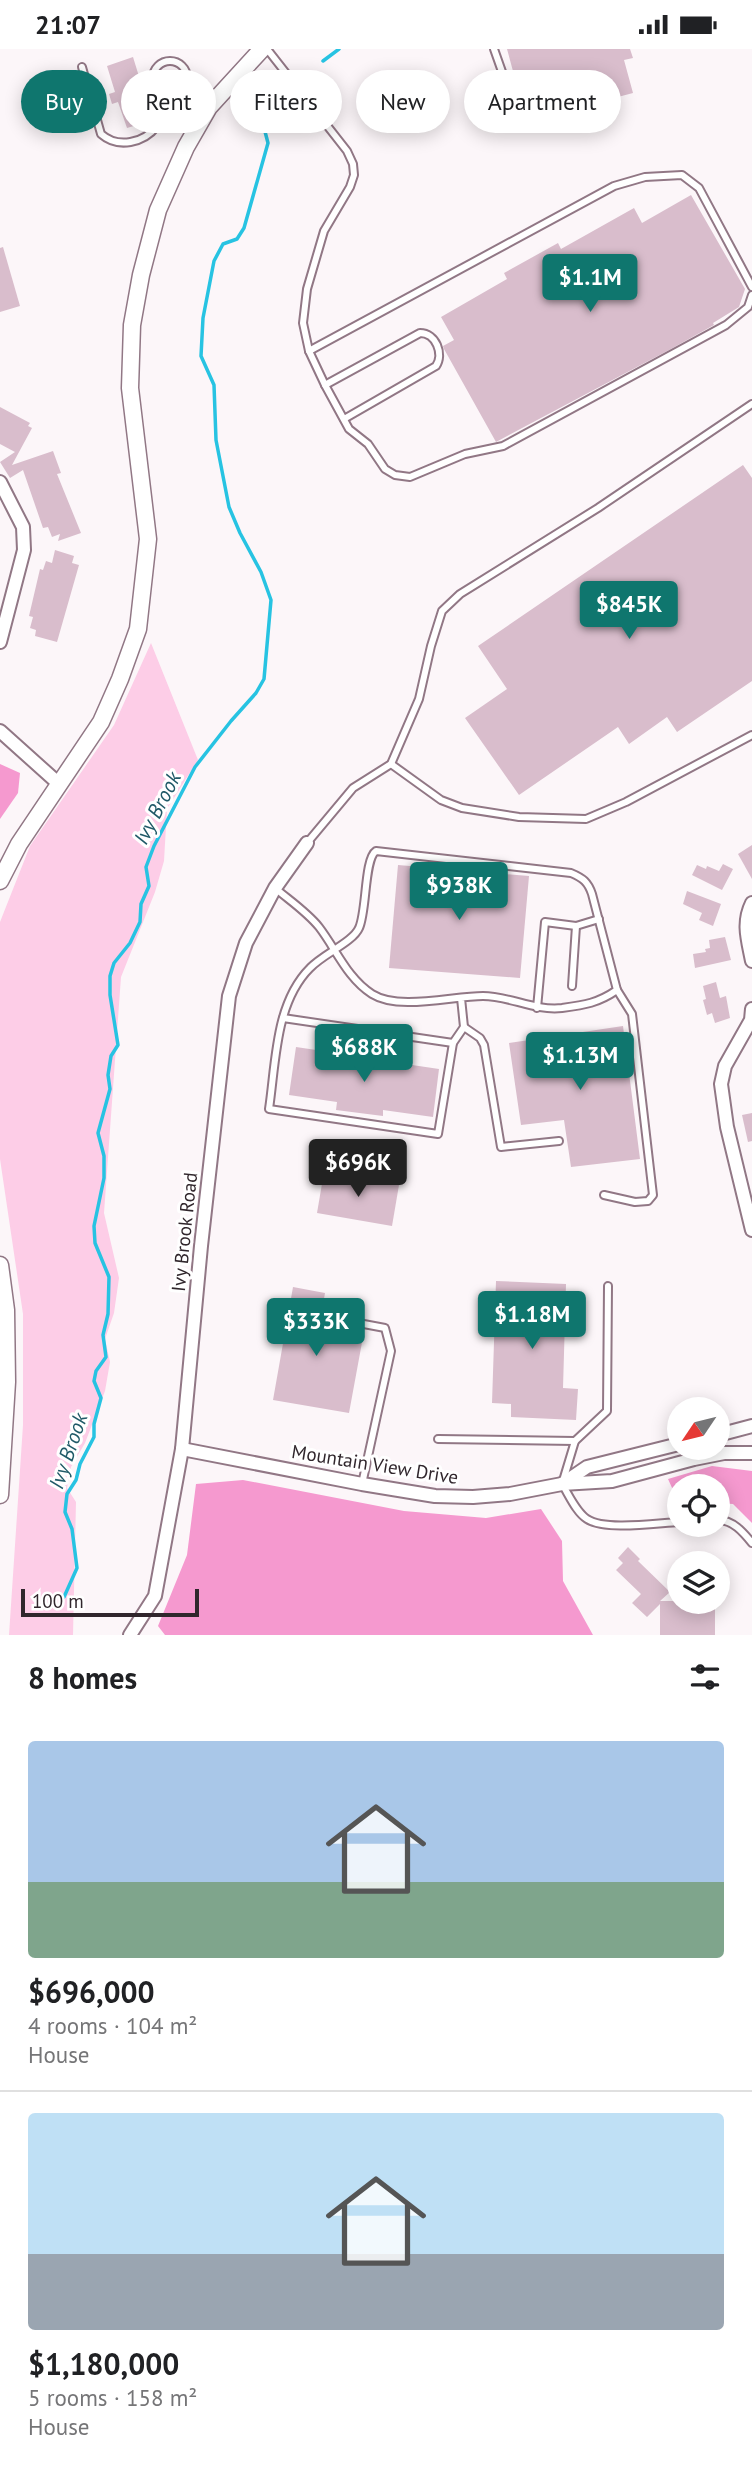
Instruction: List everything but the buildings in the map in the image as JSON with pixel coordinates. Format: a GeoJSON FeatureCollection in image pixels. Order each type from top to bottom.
{"type":"FeatureCollection","features":[{"type":"Feature","properties":{"kind":"main road"},"geometry":{"type":"LineString","coordinates":[[216,100],[264,49]]}},
{"type":"Feature","properties":{"kind":"main road"},"geometry":{"type":"LineString","coordinates":[[0,881],[19,844],[101,722],[138,629],[148,539],[130,388],[132,325],[141,275],[158,210],[194,133]]}},
{"type":"Feature","properties":{"kind":"main road"},"geometry":{"type":"LineString","coordinates":[[0,1265],[6,1310],[7,1382],[0,1495]]}},
{"type":"Feature","properties":{"kind":"street"},"geometry":{"type":"LineString","coordinates":[[0,482],[23,527],[24,551],[0,642]]}},
{"type":"Feature","properties":{"kind":"street"},"geometry":{"type":"LineString","coordinates":[[0,731],[58,783]]}},
{"type":"Feature","properties":{"kind":"street","name":"Ivy Brook Road"},"geometry":{"type":"LineString","coordinates":[[130,1635],[155,1596],[183,1449],[201,1246],[229,996],[246,943],[275,888],[307,843]]}},
{"type":"Feature","properties":{"kind":"street"},"geometry":{"type":"LineString","coordinates":[[752,902],[746,914],[746,927],[752,961]]}},
{"type":"Feature","properties":{"kind":"street"},"geometry":{"type":"LineString","coordinates":[[752,1009],[751,1020],[725,1066],[721,1084],[727,1127],[752,1230]]}},
{"type":"Feature","properties":{"kind":"street"},"geometry":{"type":"LineString","coordinates":[[730,1432],[752,1426]]}},
{"type":"Feature","properties":{"kind":"street","name":"Mountain View Drive"},"geometry":{"type":"LineString","coordinates":[[562,1484],[587,1467],[667,1447]]}},
{"type":"Feature","properties":{"kind":"street","name":"Mountain View Drive"},"geometry":{"type":"LineString","coordinates":[[183,1449],[362,1484],[435,1496],[473,1497],[510,1495],[562,1484],[612,1481],[694,1459],[724,1453],[752,1453]]}},
{"type":"Feature","properties":{"kind":"lane"},"geometry":{"type":"LineString","coordinates":[[264,49],[289,76],[353,164],[354,175],[350,187],[324,231],[307,289],[303,323],[309,351],[349,429],[368,444],[384,470],[410,477],[465,454],[503,446],[726,325],[748,306],[752,295]]}},
{"type":"Feature","properties":{"kind":"lane"},"geometry":{"type":"LineString","coordinates":[[494,49],[501,70]]}},
{"type":"Feature","properties":{"kind":"lane"},"geometry":{"type":"LineString","coordinates":[[156,70],[163,63],[174,61],[184,70]]}},
{"type":"Feature","properties":{"kind":"lane"},"geometry":{"type":"LineString","coordinates":[[82,67],[101,134],[117,143],[142,140],[150,133]]}},
{"type":"Feature","properties":{"kind":"lane"},"geometry":{"type":"LineString","coordinates":[[309,351],[614,186],[645,177],[682,175],[699,188],[752,287]]}},
{"type":"Feature","properties":{"kind":"lane"},"geometry":{"type":"LineString","coordinates":[[325,385],[420,333],[424,332],[430,336],[440,352],[436,366],[344,419]]}},
{"type":"Feature","properties":{"kind":"lane"},"geometry":{"type":"LineString","coordinates":[[307,843],[353,788],[391,764],[419,699],[442,611],[460,594],[598,508],[752,404]]}},
{"type":"Feature","properties":{"kind":"lane"},"geometry":{"type":"LineString","coordinates":[[391,764],[441,800],[462,808],[519,817],[586,819],[626,803],[752,735]]}},
{"type":"Feature","properties":{"kind":"lane"},"geometry":{"type":"LineString","coordinates":[[461,997],[464,1027],[453,1044],[440,1131],[435,1135],[268,1109],[287,1000],[318,960],[352,938],[358,930],[364,910],[370,858],[376,851],[571,873],[587,881],[617,990],[632,1014],[653,1195],[648,1201],[635,1202],[604,1195]]}},
{"type":"Feature","properties":{"kind":"lane"},"geometry":{"type":"LineString","coordinates":[[275,888],[318,926],[355,979],[375,996],[386,1000],[403,1002],[485,996],[537,1008],[564,1008],[599,1002],[617,990]]}},
{"type":"Feature","properties":{"kind":"lane"},"geometry":{"type":"LineString","coordinates":[[537,1008],[545,922],[576,926],[599,919]]}},
{"type":"Feature","properties":{"kind":"lane"},"geometry":{"type":"LineString","coordinates":[[572,986],[576,926]]}},
{"type":"Feature","properties":{"kind":"lane"},"geometry":{"type":"LineString","coordinates":[[283,1018],[453,1044]]}},
{"type":"Feature","properties":{"kind":"lane"},"geometry":{"type":"LineString","coordinates":[[464,1027],[480,1038],[484,1045],[501,1147],[559,1142]]}},
{"type":"Feature","properties":{"kind":"lane"},"geometry":{"type":"LineString","coordinates":[[608,1286],[607,1411],[575,1441],[562,1484],[580,1513],[589,1521],[603,1525],[667,1522]]}},
{"type":"Feature","properties":{"kind":"lane"},"geometry":{"type":"LineString","coordinates":[[353,1322],[386,1328],[391,1351],[362,1484]]}},
{"type":"Feature","properties":{"kind":"lane"},"geometry":{"type":"LineString","coordinates":[[438,1439],[575,1441]]}},
{"type":"Feature","properties":{"kind":"lane"},"geometry":{"type":"LineString","coordinates":[[730,1523],[741,1529],[752,1542]]}},
{"type":"Feature","properties":{"kind":"shaded area"},"geometry":{"type":"Polygon","coordinates":[[[151,643],[198,760],[167,809],[164,861],[155,892],[121,977],[104,1213],[119,1278],[114,1313],[105,1339],[110,1362],[105,1391],[85,1443],[71,1467],[67,1488],[76,1502],[73,1635],[9,1635],[23,1425],[23,1314],[0,1159],[0,922],[30,846],[114,725],[151,643]]]}},
{"type":"Feature","properties":{"kind":"shaded area"},"geometry":{"type":"Polygon","coordinates":[[[0,764],[20,773],[18,793],[0,819],[0,764]]]}},
{"type":"Feature","properties":{"kind":"shaded area"},"geometry":{"type":"Polygon","coordinates":[[[712,1466],[752,1471],[752,1523],[730,1504],[730,1474],[685,1474],[712,1466]]]}},
{"type":"Feature","properties":{"kind":"shaded area"},"geometry":{"type":"Polygon","coordinates":[[[243,1480],[404,1511],[486,1518],[541,1509],[562,1541],[563,1581],[593,1635],[165,1635],[158,1626],[187,1555],[196,1484],[243,1480]]]}},
{"type":"Feature","properties":{"kind":"waterway","name":"Ivy Brook"},"geometry":{"type":"LineString","coordinates":[[323,61],[339,49]]}},
{"type":"Feature","properties":{"kind":"waterway","name":"Ivy Brook"},"geometry":{"type":"LineString","coordinates":[[64,1597],[77,1568],[72,1529],[65,1512],[67,1494],[76,1480],[80,1464],[94,1437],[94,1424],[101,1398],[94,1381],[96,1371],[106,1357],[103,1335],[108,1314],[109,1277],[95,1243],[94,1226],[104,1178],[104,1156],[98,1133],[110,1089],[108,1075],[111,1056],[118,1045],[110,995],[110,976],[114,963],[130,943],[140,922],[141,904],[149,886],[146,867],[154,846],[195,767],[256,693],[264,679],[271,600],[261,572],[229,507],[216,440],[214,385],[201,356],[203,318],[214,261],[223,244],[237,239],[244,228],[268,143],[265,133]]}}]}
